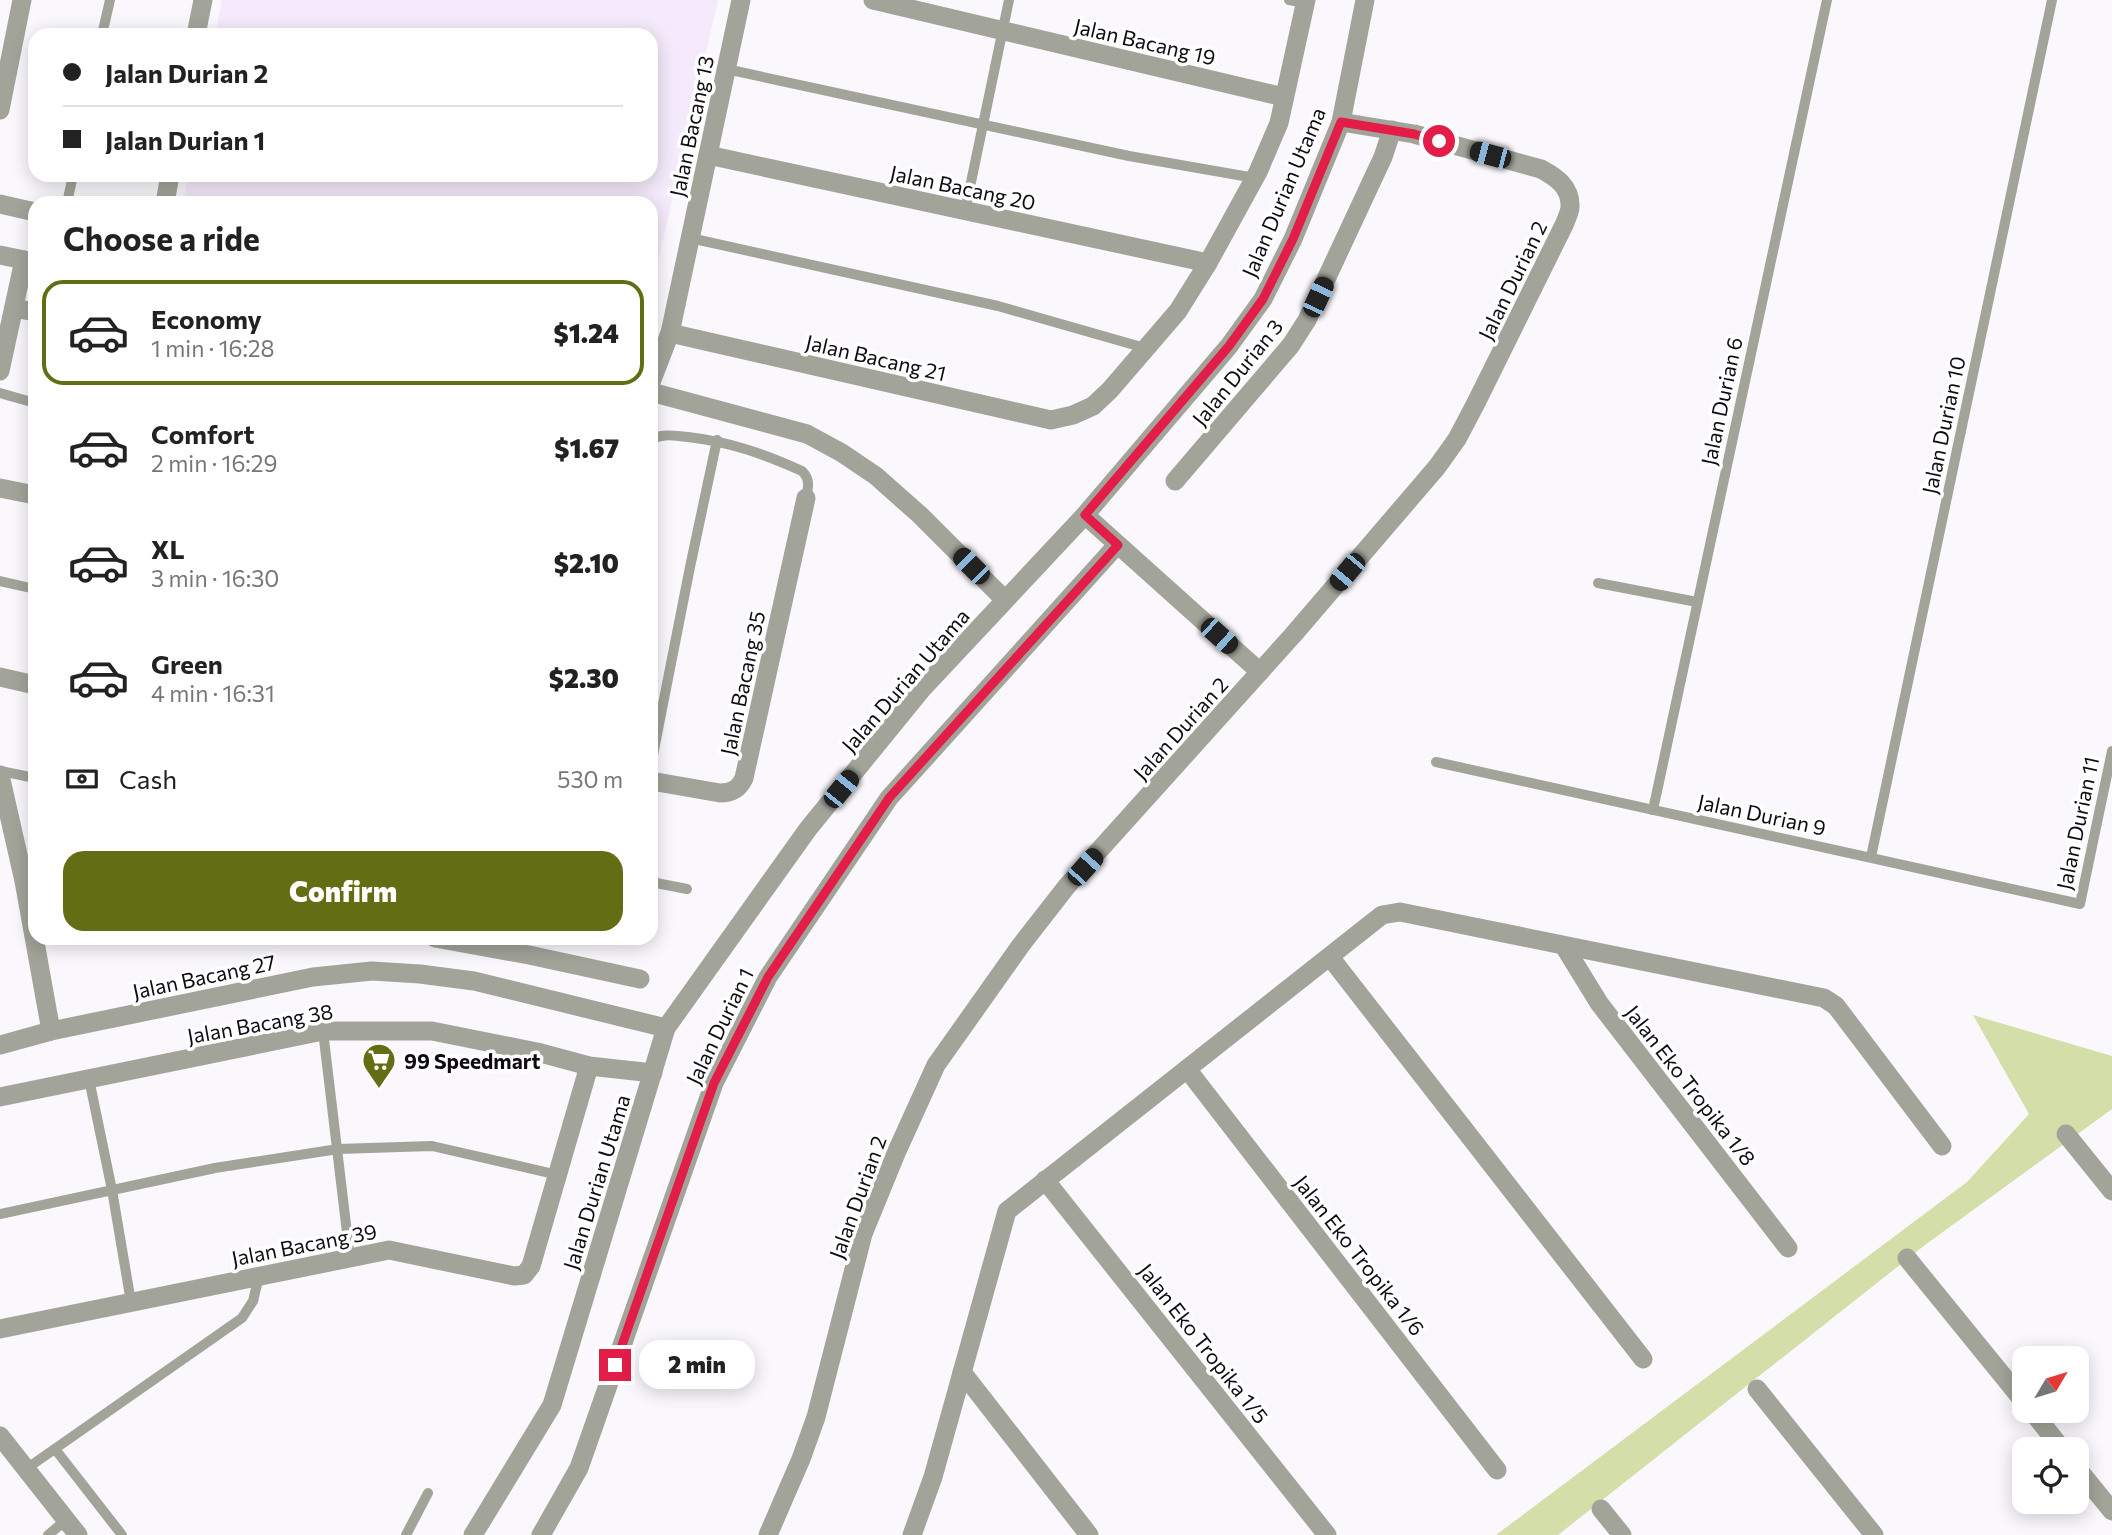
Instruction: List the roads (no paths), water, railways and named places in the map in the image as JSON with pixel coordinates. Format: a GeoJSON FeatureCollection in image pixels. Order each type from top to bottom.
{"type":"FeatureCollection","features":[{"type":"Feature","properties":{"kind":"street"},"geometry":{"type":"LineString","coordinates":[[0,110],[22,0]]}},
{"type":"Feature","properties":{"kind":"street"},"geometry":{"type":"LineString","coordinates":[[197,28],[203,0]]}},
{"type":"Feature","properties":{"kind":"street","name":"Jalan Bacang 13"},"geometry":{"type":"LineString","coordinates":[[658,364],[670,333],[741,0]]}},
{"type":"Feature","properties":{"kind":"street","name":"Jalan Bacang 19"},"geometry":{"type":"LineString","coordinates":[[873,0],[1284,97]]}},
{"type":"Feature","properties":{"kind":"street","name":"Jalan Durian Utama"},"geometry":{"type":"LineString","coordinates":[[472,1535],[552,1405],[666,1028],[808,829],[922,689],[1085,515],[1229,346],[1263,299],[1293,239],[1341,122],[1365,0]]}},
{"type":"Feature","properties":{"kind":"street"},"geometry":{"type":"LineString","coordinates":[[1145,348],[1178,311],[1255,178],[1279,123],[1300,1]]}},
{"type":"Feature","properties":{"kind":"street","name":"Jalan Durian 2"},"geometry":{"type":"LineString","coordinates":[[768,1535],[816,1417],[863,1234],[936,1065],[1021,945],[1067,886],[1260,672],[1437,467],[1457,439],[1565,223],[1570,207],[1566,191],[1559,178],[1541,169],[1414,134],[1341,122]]}},
{"type":"Feature","properties":{"kind":"street","name":"Jalan Durian 3"},"geometry":{"type":"LineString","coordinates":[[1175,481],[1291,345],[1307,320],[1383,157],[1392,130]]}},
{"type":"Feature","properties":{"kind":"street","name":"Jalan Bacang 20"},"geometry":{"type":"LineString","coordinates":[[708,155],[1208,263]]}},
{"type":"Feature","properties":{"kind":"street"},"geometry":{"type":"LineString","coordinates":[[0,204],[28,210]]}},
{"type":"Feature","properties":{"kind":"street"},"geometry":{"type":"LineString","coordinates":[[0,255],[28,261]]}},
{"type":"Feature","properties":{"kind":"street"},"geometry":{"type":"LineString","coordinates":[[0,371],[14,308],[28,267]]}},
{"type":"Feature","properties":{"kind":"street"},"geometry":{"type":"LineString","coordinates":[[14,308],[28,311]]}},
{"type":"Feature","properties":{"kind":"street","name":"Jalan Bacang 21"},"geometry":{"type":"LineString","coordinates":[[670,333],[1051,420],[1073,415],[1093,406],[1145,348]]}},
{"type":"Feature","properties":{"kind":"street"},"geometry":{"type":"LineString","coordinates":[[658,394],[807,434],[842,453],[876,476],[920,515],[1005,600]]}},
{"type":"Feature","properties":{"kind":"street"},"geometry":{"type":"LineString","coordinates":[[0,488],[28,494]]}},
{"type":"Feature","properties":{"kind":"street","name":"Jalan Bacang 35"},"geometry":{"type":"LineString","coordinates":[[658,781],[720,793],[728,793],[741,785],[806,498]]}},
{"type":"Feature","properties":{"kind":"street"},"geometry":{"type":"LineString","coordinates":[[1085,515],[1260,672]]}},
{"type":"Feature","properties":{"kind":"street","name":"Jalan Durian 1"},"geometry":{"type":"LineString","coordinates":[[541,1535],[579,1468],[714,1083],[768,977],[889,798],[1118,545]]}},
{"type":"Feature","properties":{"kind":"street"},"geometry":{"type":"LineString","coordinates":[[0,677],[28,683]]}},
{"type":"Feature","properties":{"kind":"street"},"geometry":{"type":"LineString","coordinates":[[0,778],[28,878]]}},
{"type":"Feature","properties":{"kind":"street"},"geometry":{"type":"LineString","coordinates":[[912,1535],[933,1477],[1005,1215],[1013,1205],[1377,918],[1394,912],[1820,996],[1836,1006],[1942,1146]]}},
{"type":"Feature","properties":{"kind":"street"},"geometry":{"type":"LineString","coordinates":[[38,945],[51,1031]]}},
{"type":"Feature","properties":{"kind":"street"},"geometry":{"type":"LineString","coordinates":[[510,945],[531,947],[640,979]]}},
{"type":"Feature","properties":{"kind":"street","name":"Jalan Eko Tropika 1/8"},"geometry":{"type":"LineString","coordinates":[[1564,946],[1599,1003],[1788,1248]]}},
{"type":"Feature","properties":{"kind":"street"},"geometry":{"type":"LineString","coordinates":[[1330,957],[1643,1359]]}},
{"type":"Feature","properties":{"kind":"street","name":"Jalan Bacang 27"},"geometry":{"type":"LineString","coordinates":[[0,1045],[51,1031],[313,977],[372,971],[474,981],[666,1028]]}},
{"type":"Feature","properties":{"kind":"street","name":"Jalan Bacang 38"},"geometry":{"type":"LineString","coordinates":[[0,1097],[323,1031],[432,1031],[537,1052],[589,1066],[653,1073]]}},
{"type":"Feature","properties":{"kind":"street","name":"Jalan Bacang 39"},"geometry":{"type":"LineString","coordinates":[[0,1329],[389,1250],[514,1276],[524,1275],[531,1266],[589,1066]]}},
{"type":"Feature","properties":{"kind":"street","name":"Jalan Eko Tropika 1/6"},"geometry":{"type":"LineString","coordinates":[[1187,1069],[1497,1469]]}},
{"type":"Feature","properties":{"kind":"street"},"geometry":{"type":"LineString","coordinates":[[2066,1134],[2112,1191]]}},
{"type":"Feature","properties":{"kind":"street","name":"Jalan Eko Tropika 1/5"},"geometry":{"type":"LineString","coordinates":[[1045,1180],[1327,1535]]}},
{"type":"Feature","properties":{"kind":"street"},"geometry":{"type":"LineString","coordinates":[[1907,1258],[2012,1387]]}},
{"type":"Feature","properties":{"kind":"street"},"geometry":{"type":"LineString","coordinates":[[961,1372],[1089,1535]]}},
{"type":"Feature","properties":{"kind":"street"},"geometry":{"type":"LineString","coordinates":[[1757,1389],[1874,1535]]}},
{"type":"Feature","properties":{"kind":"street"},"geometry":{"type":"LineString","coordinates":[[2041,1423],[2052,1437]]}},
{"type":"Feature","properties":{"kind":"street"},"geometry":{"type":"LineString","coordinates":[[0,1436],[72,1527]]}},
{"type":"Feature","properties":{"kind":"street"},"geometry":{"type":"LineString","coordinates":[[2089,1483],[2112,1511]]}},
{"type":"Feature","properties":{"kind":"street"},"geometry":{"type":"LineString","coordinates":[[1601,1509],[1622,1535]]}},
{"type":"Feature","properties":{"kind":"lane"},"geometry":{"type":"LineString","coordinates":[[104,28],[110,0]]}},
{"type":"Feature","properties":{"kind":"lane"},"geometry":{"type":"LineString","coordinates":[[965,211],[1009,0]]}},
{"type":"Feature","properties":{"kind":"lane","name":"Jalan Durian 6"},"geometry":{"type":"LineString","coordinates":[[1653,810],[1827,0]]}},
{"type":"Feature","properties":{"kind":"lane","name":"Jalan Durian 10"},"geometry":{"type":"LineString","coordinates":[[1871,858],[2052,0]]}},
{"type":"Feature","properties":{"kind":"lane"},"geometry":{"type":"LineString","coordinates":[[726,69],[1129,156],[1255,178]]}},
{"type":"Feature","properties":{"kind":"lane"},"geometry":{"type":"LineString","coordinates":[[690,238],[998,306],[1145,348]]}},
{"type":"Feature","properties":{"kind":"lane"},"geometry":{"type":"LineString","coordinates":[[0,393],[28,400]]}},
{"type":"Feature","properties":{"kind":"lane"},"geometry":{"type":"LineString","coordinates":[[658,437],[666,435],[718,440],[762,453],[806,475],[809,484],[806,498]]}},
{"type":"Feature","properties":{"kind":"lane"},"geometry":{"type":"LineString","coordinates":[[658,730],[718,440]]}},
{"type":"Feature","properties":{"kind":"lane"},"geometry":{"type":"LineString","coordinates":[[0,581],[28,587]]}},
{"type":"Feature","properties":{"kind":"lane"},"geometry":{"type":"LineString","coordinates":[[1598,583],[1697,602]]}},
{"type":"Feature","properties":{"kind":"lane","name":"Jalan Durian 11"},"geometry":{"type":"LineString","coordinates":[[2080,904],[2108,787],[2112,751]]}},
{"type":"Feature","properties":{"kind":"lane","name":"Jalan Durian 9"},"geometry":{"type":"LineString","coordinates":[[1436,762],[2080,904]]}},
{"type":"Feature","properties":{"kind":"lane"},"geometry":{"type":"LineString","coordinates":[[0,778],[28,778]]}},
{"type":"Feature","properties":{"kind":"lane"},"geometry":{"type":"LineString","coordinates":[[658,883],[687,889]]}},
{"type":"Feature","properties":{"kind":"lane"},"geometry":{"type":"LineString","coordinates":[[323,1031],[350,1258]]}},
{"type":"Feature","properties":{"kind":"lane"},"geometry":{"type":"LineString","coordinates":[[89,1079],[131,1302]]}},
{"type":"Feature","properties":{"kind":"lane"},"geometry":{"type":"LineString","coordinates":[[0,1214],[215,1168],[338,1149],[432,1146],[558,1175]]}},
{"type":"Feature","properties":{"kind":"lane"},"geometry":{"type":"LineString","coordinates":[[26,1469],[242,1318],[253,1301],[259,1276]]}},
{"type":"Feature","properties":{"kind":"lane"},"geometry":{"type":"LineString","coordinates":[[55,1449],[122,1535]]}},
{"type":"Feature","properties":{"kind":"lane"},"geometry":{"type":"LineString","coordinates":[[406,1535],[428,1493]]}},
{"type":"Feature","properties":{"kind":"lane"},"geometry":{"type":"LineString","coordinates":[[48,1535],[72,1527]]}},
{"type":"Feature","properties":{"kind":"place","name":"99 Speedmart"},"geometry":{"type":"Point","coordinates":[379,1090]}}]}
